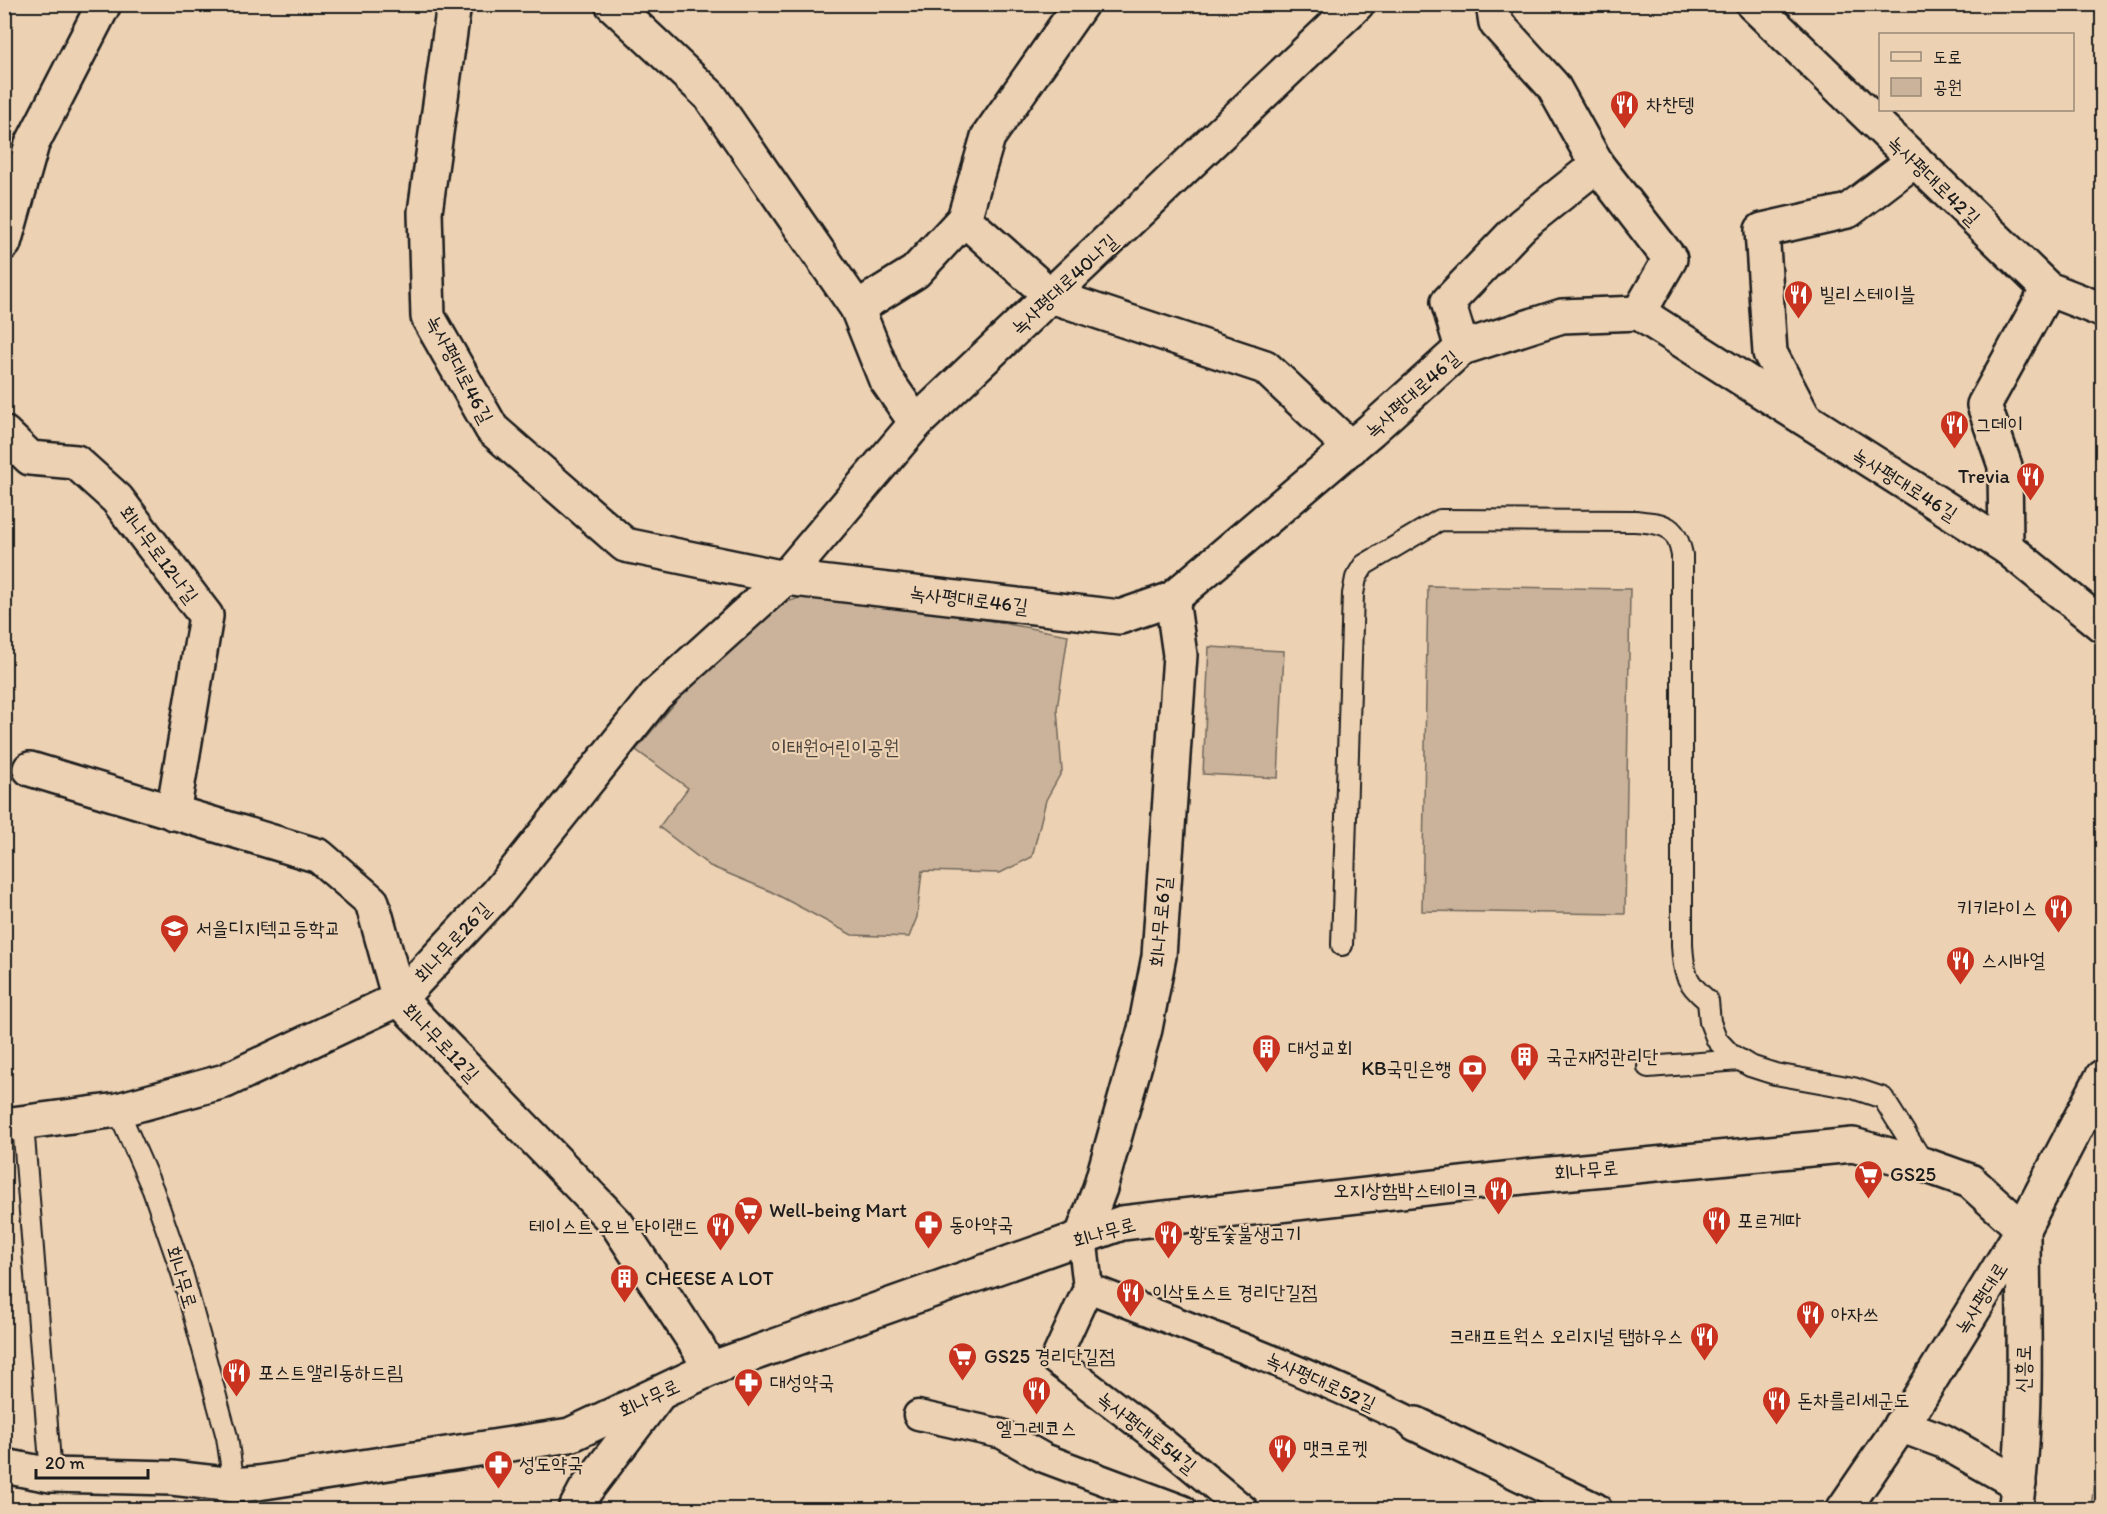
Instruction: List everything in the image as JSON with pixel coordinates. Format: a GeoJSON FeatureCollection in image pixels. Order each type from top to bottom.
{"type":"FeatureCollection","features":[{"type":"Feature","properties":{"kind":"street"},"geometry":{"type":"LineString","coordinates":[[4,243],[32,144],[104,4]]}},
{"type":"Feature","properties":{"kind":"street","name":"녹사평대로46길"},"geometry":{"type":"LineString","coordinates":[[454,4],[424,212],[428,317],[492,429],[625,545],[785,578],[1120,617],[1172,599],[1351,448],[1462,348],[1562,316],[1639,313],[2006,547],[2103,625]]}},
{"type":"Feature","properties":{"kind":"street"},"geometry":{"type":"LineString","coordinates":[[612,4],[710,96],[857,309],[885,378],[916,423]]}},
{"type":"Feature","properties":{"kind":"street"},"geometry":{"type":"LineString","coordinates":[[857,309],[915,272],[964,219],[988,137],[1081,4]]}},
{"type":"Feature","properties":{"kind":"street","name":"녹사평대로40나길"},"geometry":{"type":"LineString","coordinates":[[785,578],[916,423],[1357,4]]}},
{"type":"Feature","properties":{"kind":"street"},"geometry":{"type":"LineString","coordinates":[[1493,4],[1496,23],[1553,86],[1597,165],[1670,259],[1639,313]]}},
{"type":"Feature","properties":{"kind":"street","name":"녹사평대로42길"},"geometry":{"type":"LineString","coordinates":[[1753,4],[2048,289],[2103,310]]}},
{"type":"Feature","properties":{"kind":"street"},"geometry":{"type":"LineString","coordinates":[[1804,420],[1770,352],[1762,230],[1848,211],[1914,160]]}},
{"type":"Feature","properties":{"kind":"street"},"geometry":{"type":"LineString","coordinates":[[1462,348],[1448,302],[1522,225],[1597,165]]}},
{"type":"Feature","properties":{"kind":"street"},"geometry":{"type":"LineString","coordinates":[[964,219],[1052,296],[1265,367],[1351,448]]}},
{"type":"Feature","properties":{"kind":"street"},"geometry":{"type":"LineString","coordinates":[[2006,547],[2005,466],[1984,405],[2048,289]]}},
{"type":"Feature","properties":{"kind":"street","name":"회나무로12나길"},"geometry":{"type":"LineString","coordinates":[[4,433],[17,461],[76,462],[117,499],[206,616],[173,813]]}},
{"type":"Feature","properties":{"kind":"street","name":"회나무로26길"},"geometry":{"type":"LineString","coordinates":[[14,1124],[118,1110],[225,1082],[399,999],[497,894],[656,695],[785,578]]}},
{"type":"Feature","properties":{"kind":"street","name":"회나무로6길"},"geometry":{"type":"LineString","coordinates":[[1083,1236],[1100,1188],[1145,1029],[1159,956],[1180,655],[1172,599]]}},
{"type":"Feature","properties":{"kind":"street","name":"회나무로12길"},"geometry":{"type":"LineString","coordinates":[[30,769],[319,856],[372,902],[399,999],[617,1224],[710,1369]]}},
{"type":"Feature","properties":{"kind":"street","name":"녹사평대로"},"geometry":{"type":"LineString","coordinates":[[1843,1509],[1900,1425],[2023,1229],[2103,1077]]}},
{"type":"Feature","properties":{"kind":"street","name":"회나무로"},"geometry":{"type":"LineString","coordinates":[[4,1466],[51,1475],[172,1478],[234,1485],[570,1435],[710,1369],[1122,1223],[1531,1176],[1853,1145],[1925,1165],[1970,1181],[2023,1229]]}},
{"type":"Feature","properties":{"kind":"street","name":"신흥로"},"geometry":{"type":"LineString","coordinates":[[2017,1497],[2024,1381],[2023,1229]]}},
{"type":"Feature","properties":{"kind":"street"},"geometry":{"type":"LineString","coordinates":[[1083,1236],[1088,1288]]}},
{"type":"Feature","properties":{"kind":"street","name":"녹사평대로52길"},"geometry":{"type":"LineString","coordinates":[[1088,1288],[1348,1391],[1595,1509]]}},
{"type":"Feature","properties":{"kind":"street","name":"녹사평대로54길"},"geometry":{"type":"LineString","coordinates":[[1088,1288],[1054,1360],[1244,1509]]}},
{"type":"Feature","properties":{"kind":"street"},"geometry":{"type":"LineString","coordinates":[[575,1509],[585,1491],[659,1394]]}},
{"type":"Feature","properties":{"kind":"street"},"geometry":{"type":"LineString","coordinates":[[918,1415],[1002,1434],[1044,1458],[1183,1509]]}},
{"type":"Feature","properties":{"kind":"street"},"geometry":{"type":"LineString","coordinates":[[1900,1425],[1943,1441],[2017,1497]]}},
{"type":"Feature","properties":{"kind":"lane"},"geometry":{"type":"LineString","coordinates":[[1342,945],[1353,594],[1356,578],[1364,565],[1440,520],[1636,521],[1658,524],[1672,530],[1679,540],[1682,555],[1682,945],[1684,972],[1690,985],[1708,1000],[1710,1022],[1716,1040],[1730,1054],[1750,1066],[1775,1074],[1853,1088],[1883,1098],[1925,1165]]}},
{"type":"Feature","properties":{"kind":"lane"},"geometry":{"type":"LineString","coordinates":[[1648,1067],[1740,1060]]}},
{"type":"Feature","properties":{"kind":"lane","name":"회나무로"},"geometry":{"type":"LineString","coordinates":[[118,1110],[153,1190],[183,1276],[227,1437],[234,1485]]}},
{"type":"Feature","properties":{"kind":"lane"},"geometry":{"type":"LineString","coordinates":[[14,1124],[51,1475]]}},
{"type":"Feature","properties":{"kind":"green space"},"geometry":{"type":"Polygon","coordinates":[[[1428,586],[1630,589],[1625,914],[1422,911],[1428,586]]]}},
{"type":"Feature","properties":{"kind":"green space","name":"이태원어린이공원"},"geometry":{"type":"Polygon","coordinates":[[[822,590],[1068,635],[1057,709],[1062,771],[1046,800],[1032,857],[1000,873],[922,871],[917,917],[909,937],[852,935],[770,891],[710,866],[659,827],[688,788],[636,750],[747,616],[822,590]]]}},
{"type":"Feature","properties":{"kind":"green space"},"geometry":{"type":"Polygon","coordinates":[[[1209,647],[1284,651],[1278,778],[1203,774],[1209,647]]]}},
{"type":"Feature","properties":{"kind":"green space"},"geometry":{"type":"Polygon","coordinates":[[[2094,1481],[2102,1482],[2102,1509],[2091,1509],[2094,1481]]]}},
{"type":"Feature","properties":{"kind":"place","name":"차찬텡"},"geometry":{"type":"Point","coordinates":[1625,130]}},
{"type":"Feature","properties":{"kind":"place","name":"빌리스테이블"},"geometry":{"type":"Point","coordinates":[1798,320]}},
{"type":"Feature","properties":{"kind":"place","name":"그데이"},"geometry":{"type":"Point","coordinates":[1954,450]}},
{"type":"Feature","properties":{"kind":"place","name":"Trevia"},"geometry":{"type":"Point","coordinates":[2031,502]}},
{"type":"Feature","properties":{"kind":"place","name":"키키라이스"},"geometry":{"type":"Point","coordinates":[2058,934]}},
{"type":"Feature","properties":{"kind":"place","name":"서을디지텍고등학교"},"geometry":{"type":"Point","coordinates":[175,954]}},
{"type":"Feature","properties":{"kind":"place","name":"스시바얼"},"geometry":{"type":"Point","coordinates":[1960,986]}},
{"type":"Feature","properties":{"kind":"place","name":"대성교회"},"geometry":{"type":"Point","coordinates":[1267,1074]}},
{"type":"Feature","properties":{"kind":"place","name":"국군재정관리단"},"geometry":{"type":"Point","coordinates":[1525,1082]}},
{"type":"Feature","properties":{"kind":"place","name":"KB국민은행"},"geometry":{"type":"Point","coordinates":[1472,1094]}},
{"type":"Feature","properties":{"kind":"place","name":"GS25"},"geometry":{"type":"Point","coordinates":[1869,1200]}},
{"type":"Feature","properties":{"kind":"place","name":"오지상함박스테이크"},"geometry":{"type":"Point","coordinates":[1499,1216]}},
{"type":"Feature","properties":{"kind":"place","name":"Well-being Mart"},"geometry":{"type":"Point","coordinates":[748,1236]}},
{"type":"Feature","properties":{"kind":"place","name":"포르게따"},"geometry":{"type":"Point","coordinates":[1716,1246]}},
{"type":"Feature","properties":{"kind":"place","name":"동아약국"},"geometry":{"type":"Point","coordinates":[928,1250]}},
{"type":"Feature","properties":{"kind":"place","name":"테이스트 오브 타이랜드"},"geometry":{"type":"Point","coordinates":[720,1252]}},
{"type":"Feature","properties":{"kind":"place","name":"황토숯불생고기"},"geometry":{"type":"Point","coordinates":[1168,1260]}},
{"type":"Feature","properties":{"kind":"place","name":"CHEESE A LOT"},"geometry":{"type":"Point","coordinates":[624,1304]}},
{"type":"Feature","properties":{"kind":"place","name":"이삭토스트 경리단길점"},"geometry":{"type":"Point","coordinates":[1131,1318]}},
{"type":"Feature","properties":{"kind":"place","name":"아자쓰"},"geometry":{"type":"Point","coordinates":[1810,1340]}},
{"type":"Feature","properties":{"kind":"place","name":"크래프트웍스 오리지널 탭하우스"},"geometry":{"type":"Point","coordinates":[1704,1362]}},
{"type":"Feature","properties":{"kind":"place","name":"GS25 경리단길점"},"geometry":{"type":"Point","coordinates":[963,1382]}},
{"type":"Feature","properties":{"kind":"place","name":"포스트앨리동하드림"},"geometry":{"type":"Point","coordinates":[237,1398]}},
{"type":"Feature","properties":{"kind":"place","name":"대성약국"},"geometry":{"type":"Point","coordinates":[749,1408]}},
{"type":"Feature","properties":{"kind":"place","name":"엘그레코스"},"geometry":{"type":"Point","coordinates":[1036,1416]}},
{"type":"Feature","properties":{"kind":"place","name":"돈차를리세군도"},"geometry":{"type":"Point","coordinates":[1776,1426]}},
{"type":"Feature","properties":{"kind":"place","name":"맷크로켓"},"geometry":{"type":"Point","coordinates":[1282,1474]}},
{"type":"Feature","properties":{"kind":"place","name":"성도약국"},"geometry":{"type":"Point","coordinates":[498,1490]}}]}
